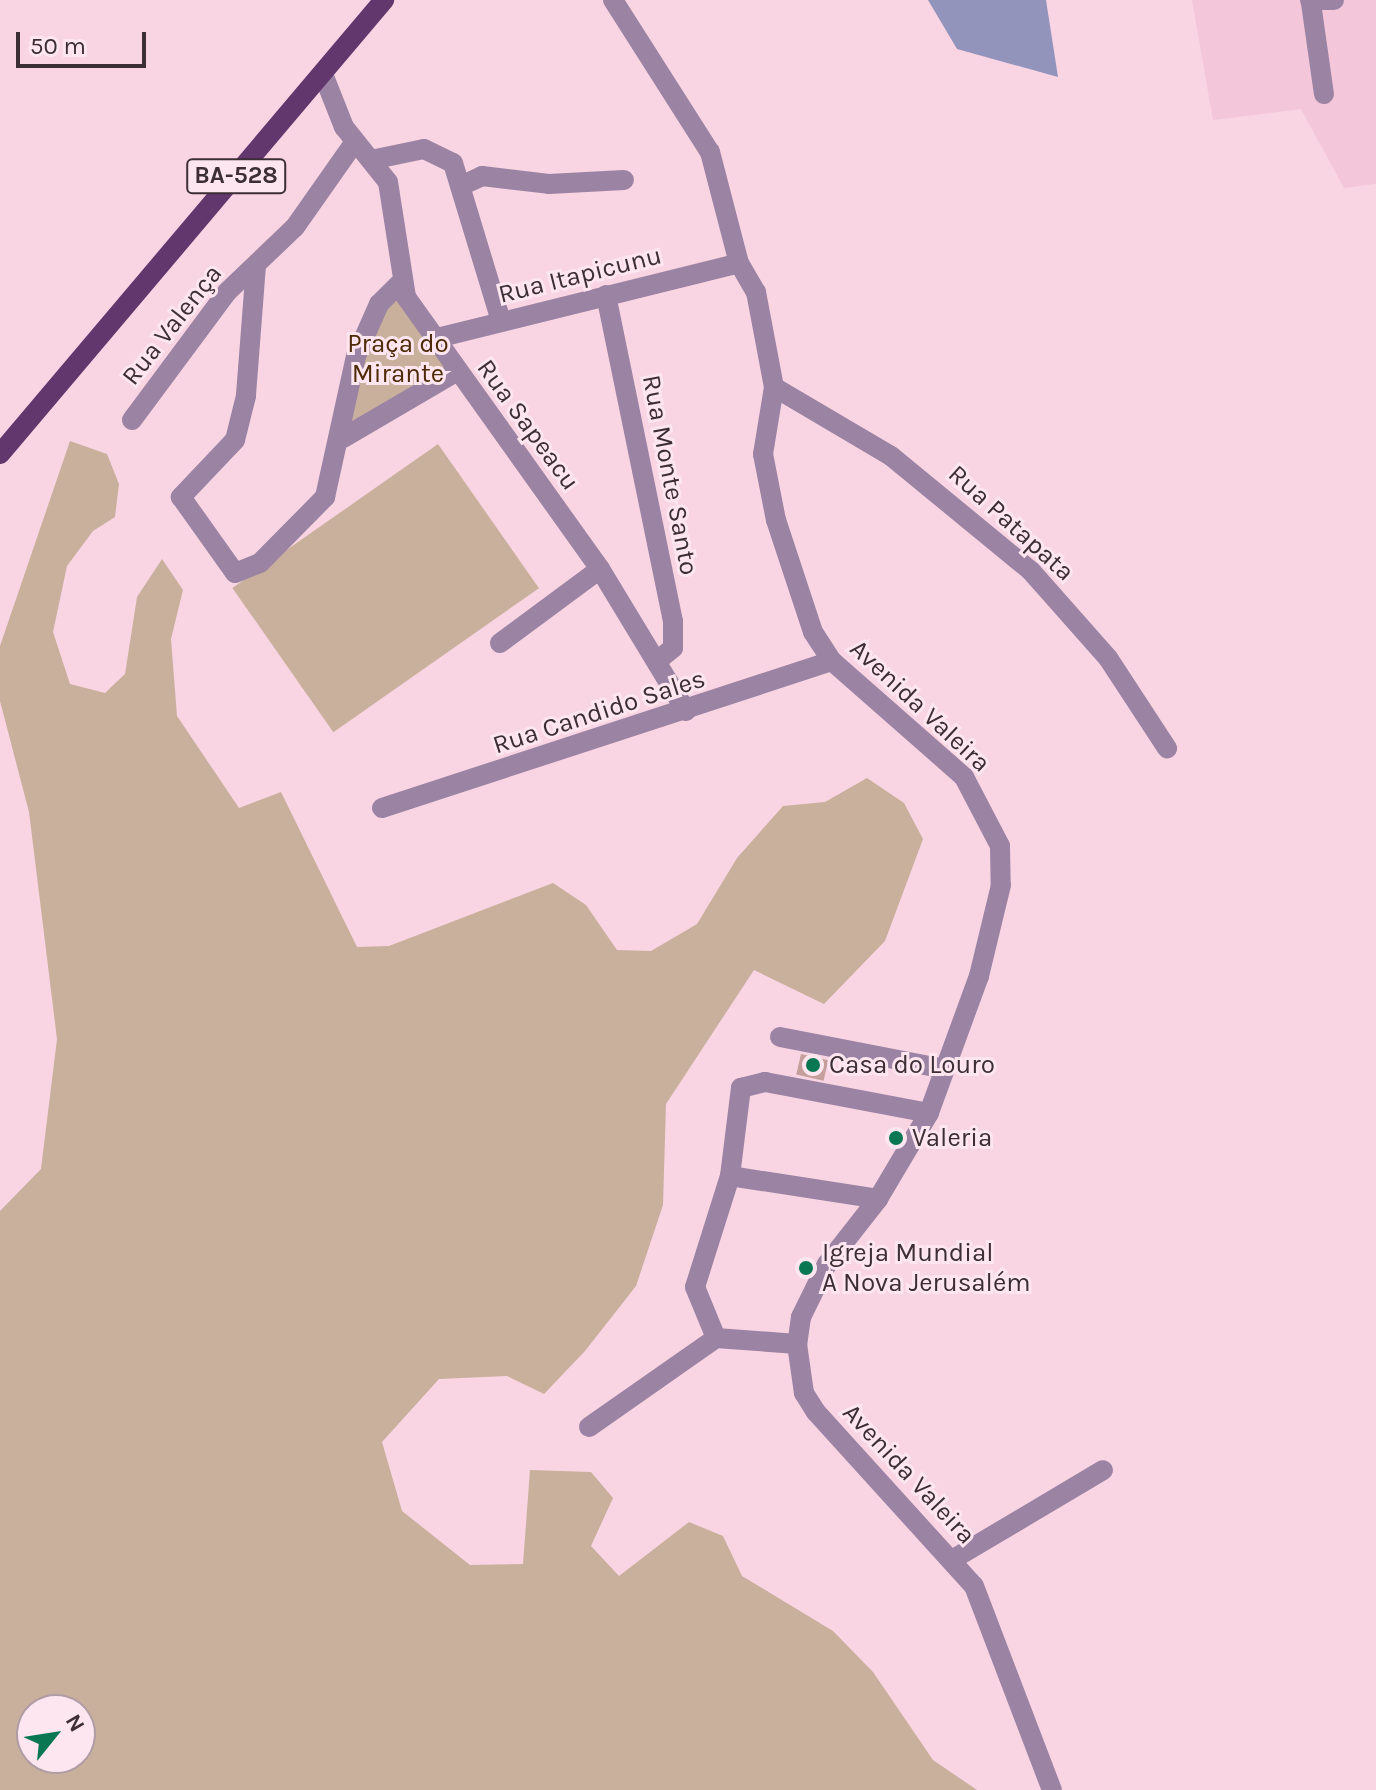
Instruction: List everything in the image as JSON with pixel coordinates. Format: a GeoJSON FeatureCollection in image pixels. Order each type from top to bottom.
{"type":"FeatureCollection","features":[{"type":"Feature","properties":{"kind":"main road","name":"BA-528"},"geometry":{"type":"LineString","coordinates":[[0,454],[384,0]]}},
{"type":"Feature","properties":{"kind":"street","name":"Avenida Valeira"},"geometry":{"type":"LineString","coordinates":[[613,0],[710,152],[739,263],[760,307],[774,387],[763,454],[776,520],[813,632],[832,661],[964,777],[1000,846],[995,913],[929,1113],[878,1199],[810,1294],[797,1344],[804,1393],[816,1412],[955,1558],[1013,1674],[1052,1790]]}},
{"type":"Feature","properties":{"kind":"street"},"geometry":{"type":"LineString","coordinates":[[1324,94],[1310,2],[1334,0]]}},
{"type":"Feature","properties":{"kind":"street","name":"Rua Sapeacu"},"geometry":{"type":"LineString","coordinates":[[323,74],[354,143],[371,160],[393,194],[399,284],[456,372],[600,569],[658,660],[686,711]]}},
{"type":"Feature","properties":{"kind":"street","name":"Rua Valença"},"geometry":{"type":"LineString","coordinates":[[132,420],[193,334],[295,227],[354,143]]}},
{"type":"Feature","properties":{"kind":"street"},"geometry":{"type":"LineString","coordinates":[[371,160],[434,150],[453,163],[463,185],[501,321]]}},
{"type":"Feature","properties":{"kind":"street"},"geometry":{"type":"LineString","coordinates":[[463,185],[482,176],[549,184],[624,180]]}},
{"type":"Feature","properties":{"kind":"street","name":"Rua Itapicunu"},"geometry":{"type":"LineString","coordinates":[[433,339],[739,263]]}},
{"type":"Feature","properties":{"kind":"street","name":"Rua Valença"},"geometry":{"type":"LineString","coordinates":[[256,265],[246,396],[235,440],[181,497],[231,572],[260,563],[316,512],[343,438]]}},
{"type":"Feature","properties":{"kind":"street"},"geometry":{"type":"LineString","coordinates":[[343,438],[365,331],[399,284]]}},
{"type":"Feature","properties":{"kind":"street","name":"Rua Monte Santo"},"geometry":{"type":"LineString","coordinates":[[606,295],[673,621],[673,648],[658,660]]}},
{"type":"Feature","properties":{"kind":"street"},"geometry":{"type":"LineString","coordinates":[[343,438],[456,372]]}},
{"type":"Feature","properties":{"kind":"street","name":"Rua Patapata"},"geometry":{"type":"LineString","coordinates":[[774,387],[891,456],[1031,571],[1108,658],[1167,748]]}},
{"type":"Feature","properties":{"kind":"street"},"geometry":{"type":"LineString","coordinates":[[500,643],[600,569]]}},
{"type":"Feature","properties":{"kind":"street","name":"Rua Candido Sales"},"geometry":{"type":"LineString","coordinates":[[382,808],[832,661]]}},
{"type":"Feature","properties":{"kind":"street"},"geometry":{"type":"LineString","coordinates":[[780,1037],[945,1069]]}},
{"type":"Feature","properties":{"kind":"street"},"geometry":{"type":"LineString","coordinates":[[716,1338],[695,1287],[730,1176],[737,1094],[765,1082],[929,1113]]}},
{"type":"Feature","properties":{"kind":"street"},"geometry":{"type":"LineString","coordinates":[[730,1176],[878,1199]]}},
{"type":"Feature","properties":{"kind":"street"},"geometry":{"type":"LineString","coordinates":[[589,1427],[716,1338],[797,1344]]}},
{"type":"Feature","properties":{"kind":"street"},"geometry":{"type":"LineString","coordinates":[[955,1558],[1103,1470]]}},
{"type":"Feature","properties":{"kind":"shaded area"},"geometry":{"type":"Polygon","coordinates":[[[1192,0],[1376,0],[1376,184],[1344,188],[1301,109],[1213,120],[1192,0]]]}},
{"type":"Feature","properties":{"kind":"green space","name":"Praça do Mirante"},"geometry":{"type":"Polygon","coordinates":[[[398,289],[452,371],[347,431],[359,358],[398,289]]]}},
{"type":"Feature","properties":{"kind":"green space"},"geometry":{"type":"Polygon","coordinates":[[[70,441],[107,454],[119,484],[115,517],[93,531],[67,566],[53,632],[70,684],[105,693],[125,674],[137,597],[162,559],[183,590],[171,639],[177,716],[239,808],[281,792],[357,947],[389,946],[553,883],[586,905],[617,950],[651,951],[697,924],[737,858],[783,806],[825,802],[867,778],[904,803],[923,839],[885,941],[824,1004],[754,970],[666,1104],[663,1205],[636,1286],[585,1351],[544,1394],[507,1376],[439,1379],[382,1442],[402,1511],[470,1565],[523,1564],[530,1470],[591,1472],[613,1498],[591,1546],[619,1576],[689,1522],[723,1536],[742,1576],[833,1631],[873,1672],[933,1760],[977,1790],[0,1790],[0,1211],[41,1169],[57,1039],[29,812],[0,701],[0,646],[70,441]]]}},
{"type":"Feature","properties":{"kind":"green space"},"geometry":{"type":"Polygon","coordinates":[[[438,444],[539,588],[333,732],[232,588],[438,444]]]}},
{"type":"Feature","properties":{"kind":"water"},"geometry":{"type":"Polygon","coordinates":[[[928,0],[1046,0],[1058,77],[957,49],[928,0]]]}},
{"type":"Feature","properties":{"kind":"building","name":"Casa do Louro"},"geometry":{"type":"Polygon","coordinates":[[[801,1054],[828,1060],[824,1081],[796,1074],[801,1054]]]}},
{"type":"Feature","properties":{"kind":"place","name":"Casa do Louro"},"geometry":{"type":"Point","coordinates":[813,1065]}},
{"type":"Feature","properties":{"kind":"place","name":"Valeria"},"geometry":{"type":"Point","coordinates":[896,1138]}},
{"type":"Feature","properties":{"kind":"place","name":"Igreja Mundial A Nova Jerusalém"},"geometry":{"type":"Point","coordinates":[806,1268]}}]}
